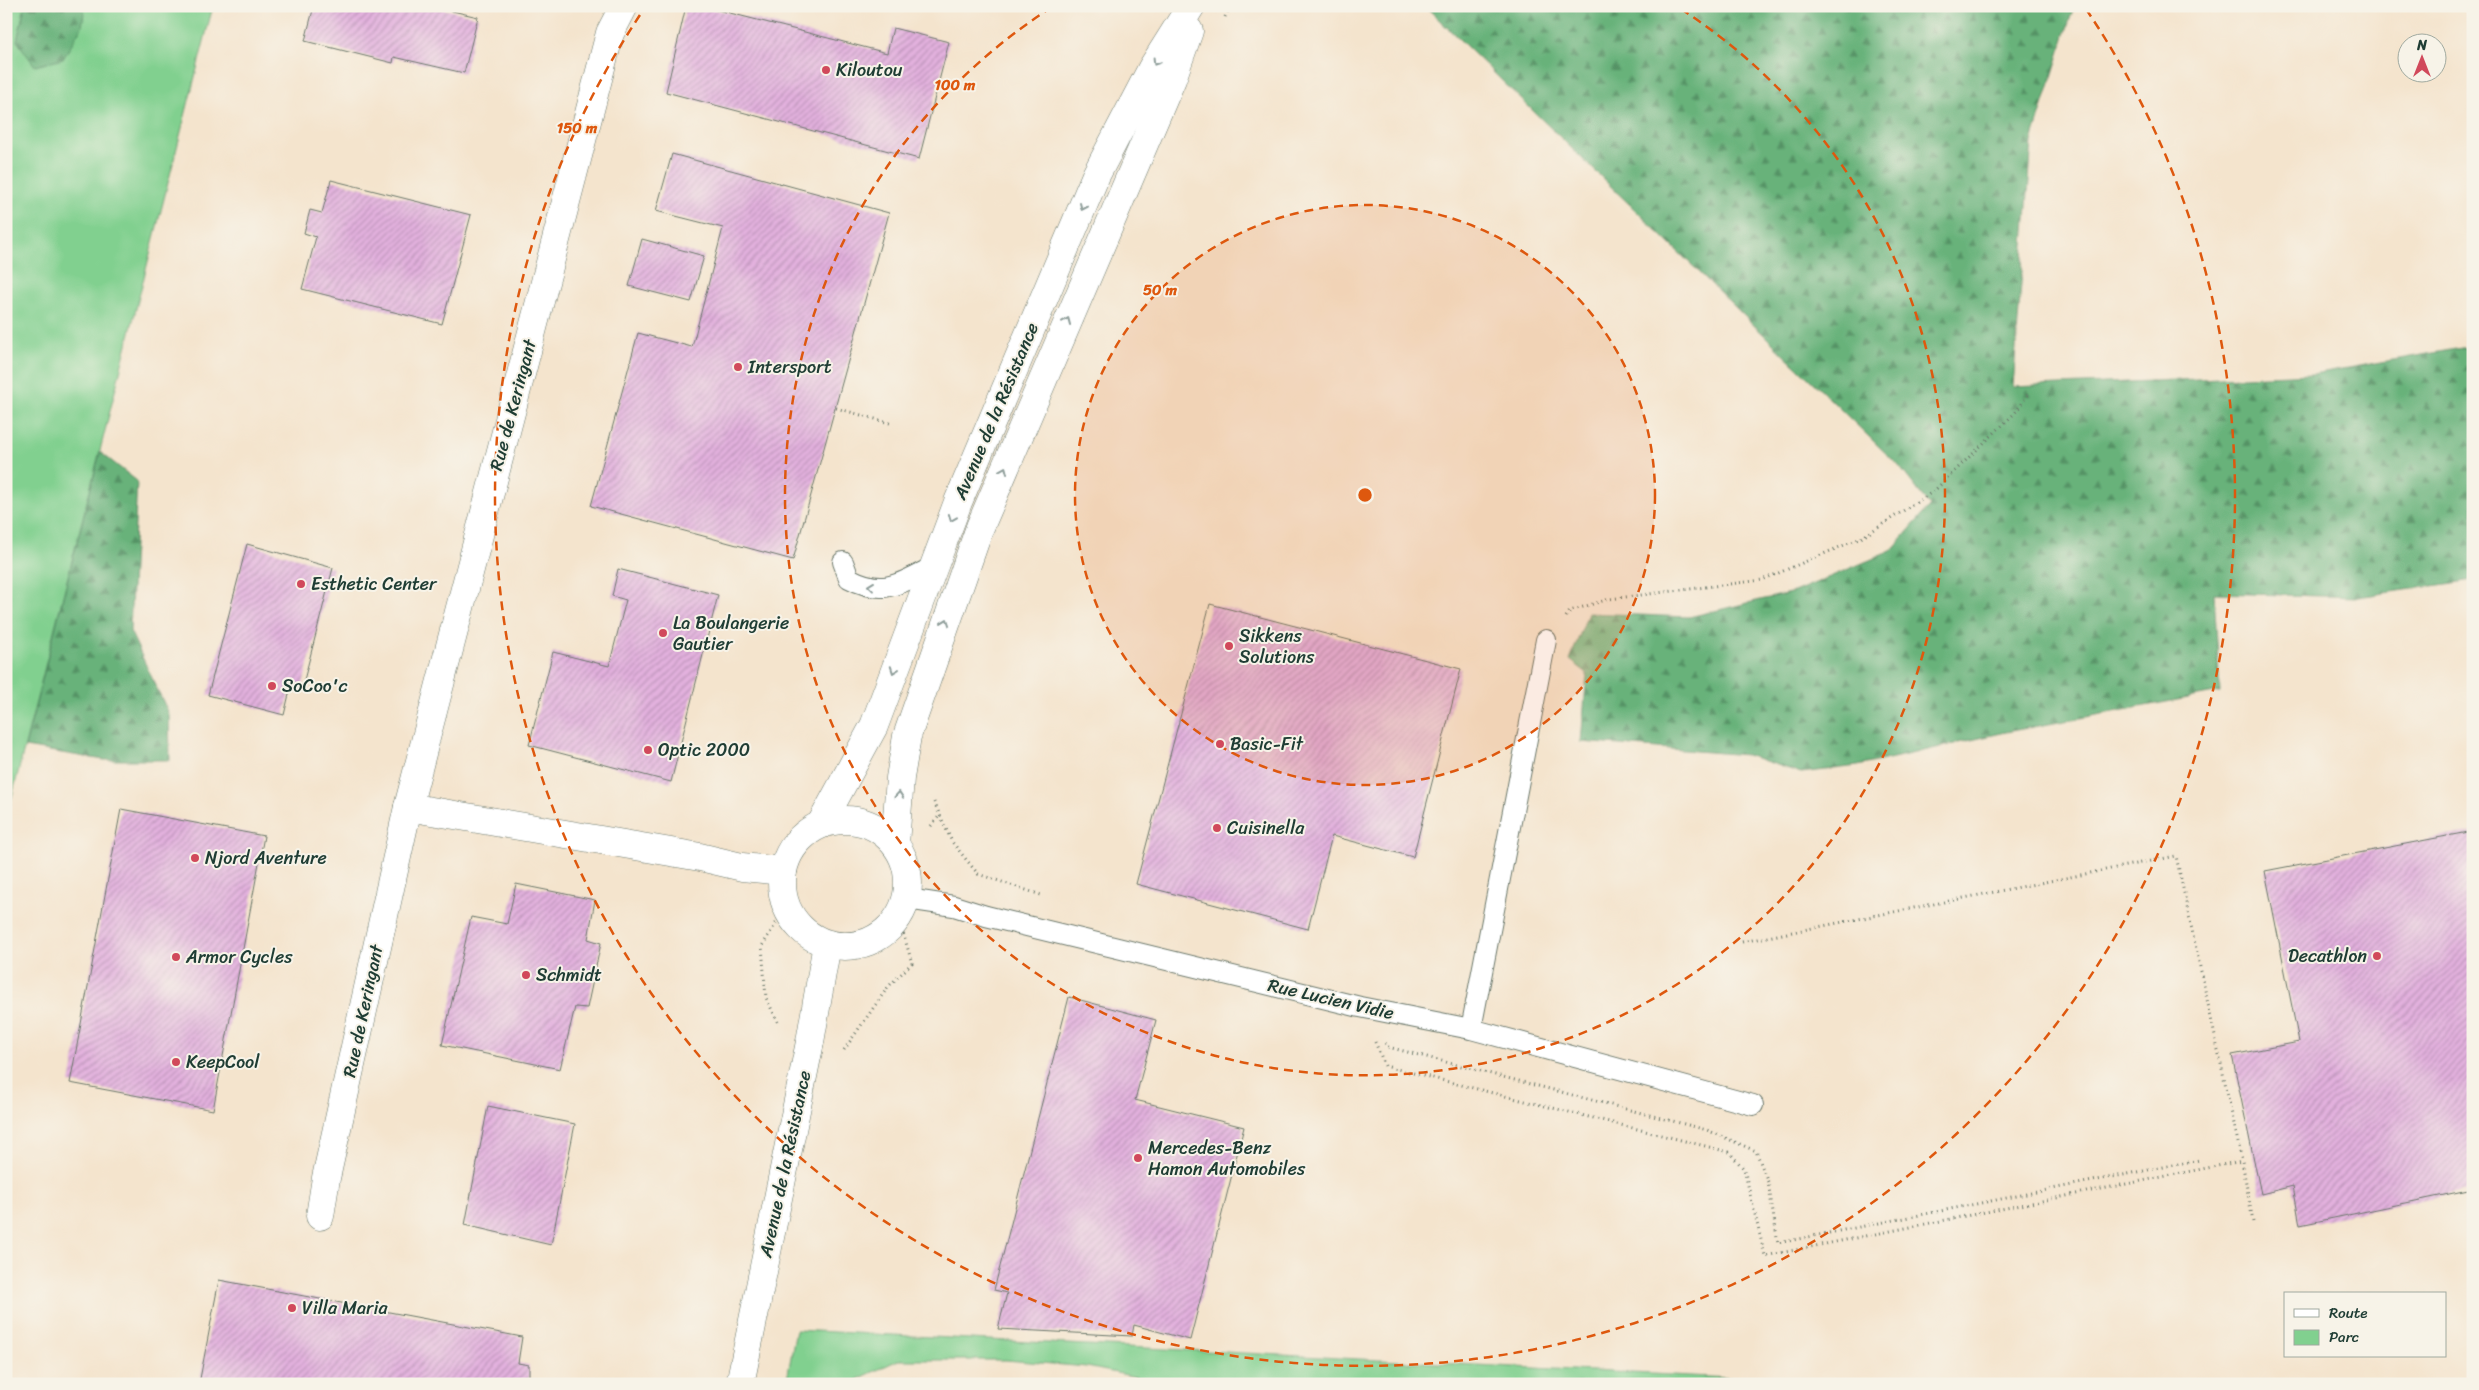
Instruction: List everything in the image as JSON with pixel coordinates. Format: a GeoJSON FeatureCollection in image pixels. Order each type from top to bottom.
{"type":"FeatureCollection","features":[{"type":"Feature","properties":{"kind":"main road","name":"Rue de Keringant"},"geometry":{"type":"LineString","coordinates":[[320,1216],[326,1178],[408,807],[610,33],[624,6]]}},
{"type":"Feature","properties":{"kind":"main road","name":"Avenue de la Résistance"},"geometry":{"type":"LineString","coordinates":[[821,824],[874,726],[933,567],[1038,309],[1096,175],[1152,68],[1191,6]]}},
{"type":"Feature","properties":{"kind":"main road","name":"Avenue de la Résistance"},"geometry":{"type":"LineString","coordinates":[[895,844],[900,778],[907,736],[980,527],[1172,79],[1198,6]]}},
{"type":"Feature","properties":{"kind":"main road"},"geometry":{"type":"LineString","coordinates":[[408,807],[700,857],[742,867],[782,871]]}},
{"type":"Feature","properties":{"kind":"main road"},"geometry":{"type":"LineString","coordinates":[[842,820],[861,822],[881,830],[895,844],[905,860],[909,880],[903,908],[885,933],[867,943],[847,947],[827,944],[810,936],[796,924],[786,908],[782,889],[782,871],[790,851],[803,835],[821,824],[842,820]]}},
{"type":"Feature","properties":{"kind":"main road","name":"Avenue de la Résistance"},"geometry":{"type":"LineString","coordinates":[[740,1384],[810,1042],[827,944]]}},
{"type":"Feature","properties":{"kind":"lane"},"geometry":{"type":"LineString","coordinates":[[843,562],[849,578],[863,585],[889,588],[933,567]]}},
{"type":"Feature","properties":{"kind":"lane"},"geometry":{"type":"LineString","coordinates":[[1471,1029],[1546,640]]}},
{"type":"Feature","properties":{"kind":"lane","name":"Rue Lucien Vidie"},"geometry":{"type":"LineString","coordinates":[[903,908],[954,906],[986,916],[1360,1007],[1471,1029],[1753,1105]]}},
{"type":"Feature","properties":{"kind":"path"},"geometry":{"type":"LineString","coordinates":[[1546,640],[1570,611],[1608,599],[1762,580],[1861,538],[1934,491],[2015,413],[2029,393]]}},
{"type":"Feature","properties":{"kind":"path"},"geometry":{"type":"LineString","coordinates":[[836,408],[892,424]]}},
{"type":"Feature","properties":{"kind":"path"},"geometry":{"type":"LineString","coordinates":[[932,799],[952,842],[978,874],[1013,888],[1050,898]]}},
{"type":"Feature","properties":{"kind":"path"},"geometry":{"type":"LineString","coordinates":[[1742,942],[2176,856],[2242,1161],[2253,1222]]}},
{"type":"Feature","properties":{"kind":"path"},"geometry":{"type":"LineString","coordinates":[[843,1053],[888,987],[912,963],[903,908]]}},
{"type":"Feature","properties":{"kind":"path"},"geometry":{"type":"LineString","coordinates":[[1360,1007],[1388,1047],[1707,1130],[1756,1151],[1768,1182],[1778,1243],[2199,1160]]}},
{"type":"Feature","properties":{"kind":"path"},"geometry":{"type":"LineString","coordinates":[[1360,1007],[1385,1066],[1729,1152],[1744,1169],[1766,1256],[2242,1161]]}},
{"type":"Feature","properties":{"kind":"green space"},"geometry":{"type":"Polygon","coordinates":[[[6,6],[25,6],[17,41],[82,26],[85,6],[213,6],[6,820],[6,6]]]}},
{"type":"Feature","properties":{"kind":"green space"},"geometry":{"type":"Polygon","coordinates":[[[25,6],[85,6],[82,26],[63,59],[35,66],[17,41],[25,6]]]}},
{"type":"Feature","properties":{"kind":"green space"},"geometry":{"type":"Polygon","coordinates":[[[1425,6],[2074,6],[2032,141],[2013,387],[2313,374],[2473,346],[2473,580],[2358,597],[2214,593],[2220,692],[2006,732],[1858,766],[1801,773],[1747,755],[1581,742],[1587,673],[1570,660],[1588,613],[1689,617],[1794,592],[1891,551],[1930,506],[1899,466],[1425,6]]]}},
{"type":"Feature","properties":{"kind":"green space"},"geometry":{"type":"Polygon","coordinates":[[[100,452],[137,481],[130,631],[169,714],[170,760],[104,760],[25,747],[100,452]]]}},
{"type":"Feature","properties":{"kind":"green space"},"geometry":{"type":"Polygon","coordinates":[[[796,1330],[1834,1384],[1301,1384],[1151,1380],[1087,1367],[1006,1360],[898,1360],[858,1379],[853,1384],[786,1384],[796,1330]]]}},
{"type":"Feature","properties":{"kind":"building"},"geometry":{"type":"Polygon","coordinates":[[[314,6],[431,6],[478,17],[464,73],[394,57],[393,63],[305,41],[314,6]]]}},
{"type":"Feature","properties":{"kind":"building"},"geometry":{"type":"Polygon","coordinates":[[[686,6],[718,10],[887,53],[893,28],[949,42],[919,159],[666,92],[686,6]]]}},
{"type":"Feature","properties":{"kind":"building","name":"Intersport"},"geometry":{"type":"Polygon","coordinates":[[[672,154],[889,213],[793,560],[591,506],[638,333],[692,347],[723,228],[656,211],[672,154]]]}},
{"type":"Feature","properties":{"kind":"building"},"geometry":{"type":"Polygon","coordinates":[[[331,180],[471,215],[442,324],[302,289],[316,237],[304,233],[310,210],[322,213],[331,180]]]}},
{"type":"Feature","properties":{"kind":"building"},"geometry":{"type":"Polygon","coordinates":[[[642,239],[704,256],[691,302],[629,286],[642,239]]]}},
{"type":"Feature","properties":{"kind":"building"},"geometry":{"type":"Polygon","coordinates":[[[247,544],[333,568],[302,688],[291,686],[284,715],[208,695],[247,544]]]}},
{"type":"Feature","properties":{"kind":"building"},"geometry":{"type":"Polygon","coordinates":[[[618,569],[718,595],[671,782],[529,745],[553,652],[609,666],[626,600],[612,596],[618,569]]]}},
{"type":"Feature","properties":{"kind":"building"},"geometry":{"type":"Polygon","coordinates":[[[1210,604],[1461,669],[1413,857],[1332,836],[1308,929],[1136,884],[1210,604]]]}},
{"type":"Feature","properties":{"kind":"building"},"geometry":{"type":"Polygon","coordinates":[[[121,809],[264,836],[213,1110],[70,1083],[121,809]]]}},
{"type":"Feature","properties":{"kind":"building","name":"Decathlon"},"geometry":{"type":"Polygon","coordinates":[[[2473,831],[2473,1189],[2300,1225],[2293,1186],[2261,1194],[2232,1055],[2299,1042],[2265,871],[2473,831]]]}},
{"type":"Feature","properties":{"kind":"building","name":"Schmidt"},"geometry":{"type":"Polygon","coordinates":[[[516,884],[595,900],[588,939],[601,943],[587,1008],[575,1007],[560,1069],[442,1045],[471,917],[507,924],[516,884]]]}},
{"type":"Feature","properties":{"kind":"building","name":"Mercedes-Benz Hamon Automobiles"},"geometry":{"type":"Polygon","coordinates":[[[1069,997],[1156,1020],[1135,1100],[1244,1127],[1190,1340],[1134,1325],[1132,1336],[998,1329],[1007,1293],[994,1290],[1069,997]]]}},
{"type":"Feature","properties":{"kind":"building"},"geometry":{"type":"Polygon","coordinates":[[[488,1106],[575,1124],[551,1245],[465,1225],[488,1106]]]}},
{"type":"Feature","properties":{"kind":"building","name":"Villa Maria"},"geometry":{"type":"Polygon","coordinates":[[[219,1280],[522,1337],[518,1363],[529,1365],[529,1384],[199,1384],[219,1280]]]}},
{"type":"Feature","properties":{"kind":"place","name":"Kiloutou"},"geometry":{"type":"Point","coordinates":[826,70]}},
{"type":"Feature","properties":{"kind":"place","name":"Intersport"},"geometry":{"type":"Point","coordinates":[738,367]}},
{"type":"Feature","properties":{"kind":"place","name":"Esthetic Center"},"geometry":{"type":"Point","coordinates":[301,584]}},
{"type":"Feature","properties":{"kind":"place","name":"La Boulangerie Gautier"},"geometry":{"type":"Point","coordinates":[663,633]}},
{"type":"Feature","properties":{"kind":"place","name":"Sikkens Solutions"},"geometry":{"type":"Point","coordinates":[1229,646]}},
{"type":"Feature","properties":{"kind":"place","name":"SoCoo'c"},"geometry":{"type":"Point","coordinates":[272,686]}},
{"type":"Feature","properties":{"kind":"place","name":"Basic-Fit"},"geometry":{"type":"Point","coordinates":[1220,744]}},
{"type":"Feature","properties":{"kind":"place","name":"Optic 2000"},"geometry":{"type":"Point","coordinates":[648,750]}},
{"type":"Feature","properties":{"kind":"place","name":"Cuisinella"},"geometry":{"type":"Point","coordinates":[1217,828]}},
{"type":"Feature","properties":{"kind":"place","name":"Njord Aventure"},"geometry":{"type":"Point","coordinates":[195,858]}},
{"type":"Feature","properties":{"kind":"place","name":"Decathlon"},"geometry":{"type":"Point","coordinates":[2377,956]}},
{"type":"Feature","properties":{"kind":"place","name":"Armor Cycles"},"geometry":{"type":"Point","coordinates":[176,957]}},
{"type":"Feature","properties":{"kind":"place","name":"Schmidt"},"geometry":{"type":"Point","coordinates":[526,975]}},
{"type":"Feature","properties":{"kind":"place","name":"KeepCool"},"geometry":{"type":"Point","coordinates":[176,1062]}},
{"type":"Feature","properties":{"kind":"place","name":"Mercedes-Benz Hamon Automobiles"},"geometry":{"type":"Point","coordinates":[1138,1158]}},
{"type":"Feature","properties":{"kind":"place","name":"Villa Maria"},"geometry":{"type":"Point","coordinates":[292,1308]}}]}
